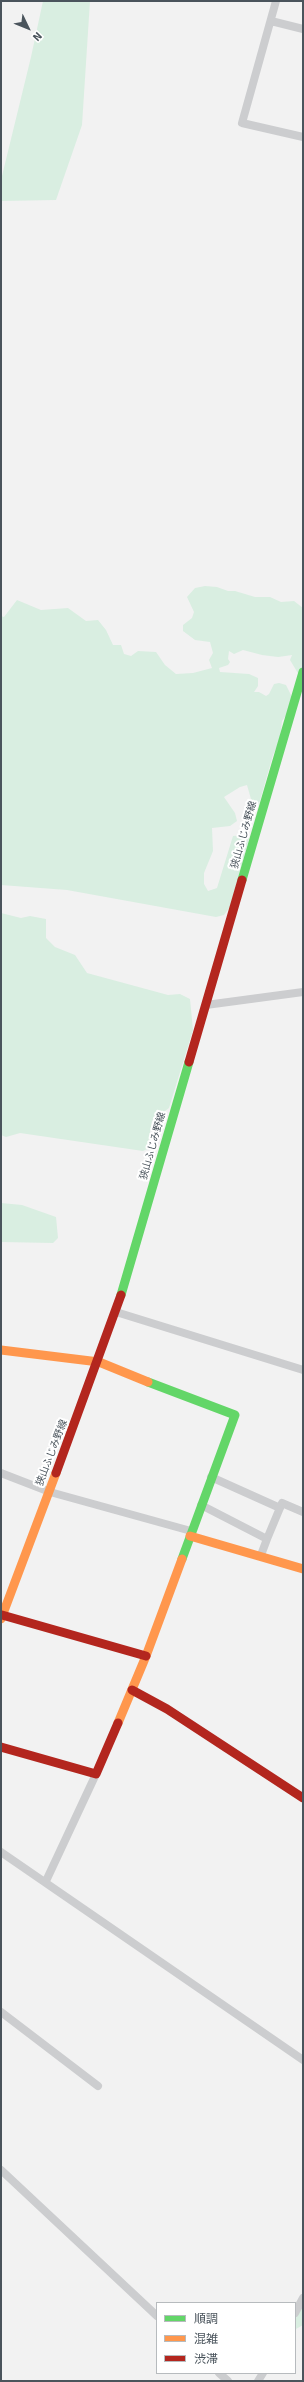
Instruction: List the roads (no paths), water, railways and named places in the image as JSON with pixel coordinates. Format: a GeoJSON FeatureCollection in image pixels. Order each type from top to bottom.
{"type":"FeatureCollection","features":[{"type":"Feature","properties":{"kind":"street"},"geometry":{"type":"LineString","coordinates":[[276,1],[242,122],[303,137]]}},
{"type":"Feature","properties":{"kind":"street"},"geometry":{"type":"LineString","coordinates":[[270,21],[303,29]]}},
{"type":"Feature","properties":{"kind":"street","name":"狭山ふじみ野線"},"geometry":{"type":"LineString","coordinates":[[2,1614],[50,1492],[99,1362],[116,1312],[303,672]]}},
{"type":"Feature","properties":{"kind":"street"},"geometry":{"type":"LineString","coordinates":[[206,1005],[303,992]]}},
{"type":"Feature","properties":{"kind":"street"},"geometry":{"type":"LineString","coordinates":[[116,1312],[303,1370]]}},
{"type":"Feature","properties":{"kind":"street"},"geometry":{"type":"LineString","coordinates":[[1,1350],[99,1362],[177,1394],[235,1415],[146,1656],[96,1774],[46,1881]]}},
{"type":"Feature","properties":{"kind":"street"},"geometry":{"type":"LineString","coordinates":[[1,1473],[50,1492],[261,1554],[303,1569]]}},
{"type":"Feature","properties":{"kind":"street"},"geometry":{"type":"LineString","coordinates":[[211,1477],[280,1508]]}},
{"type":"Feature","properties":{"kind":"street"},"geometry":{"type":"LineString","coordinates":[[261,1554],[282,1503],[303,1512]]}},
{"type":"Feature","properties":{"kind":"street"},"geometry":{"type":"LineString","coordinates":[[201,1505],[267,1538]]}},
{"type":"Feature","properties":{"kind":"street"},"geometry":{"type":"LineString","coordinates":[[2,1614],[146,1656]]}},
{"type":"Feature","properties":{"kind":"street"},"geometry":{"type":"LineString","coordinates":[[132,1690],[167,1709],[303,1798]]}},
{"type":"Feature","properties":{"kind":"street"},"geometry":{"type":"LineString","coordinates":[[1,1747],[96,1774]]}},
{"type":"Feature","properties":{"kind":"street"},"geometry":{"type":"LineString","coordinates":[[1,1852],[46,1881],[303,2060]]}},
{"type":"Feature","properties":{"kind":"street"},"geometry":{"type":"LineString","coordinates":[[1,2012],[98,2086]]}},
{"type":"Feature","properties":{"kind":"street"},"geometry":{"type":"LineString","coordinates":[[1,2170],[156,2315]]}},
{"type":"Feature","properties":{"kind":"street"},"geometry":{"type":"LineString","coordinates":[[296,2311],[303,2298]]}},
{"type":"Feature","properties":{"kind":"street"},"geometry":{"type":"LineString","coordinates":[[220,2374],[228,2381]]}}]}
